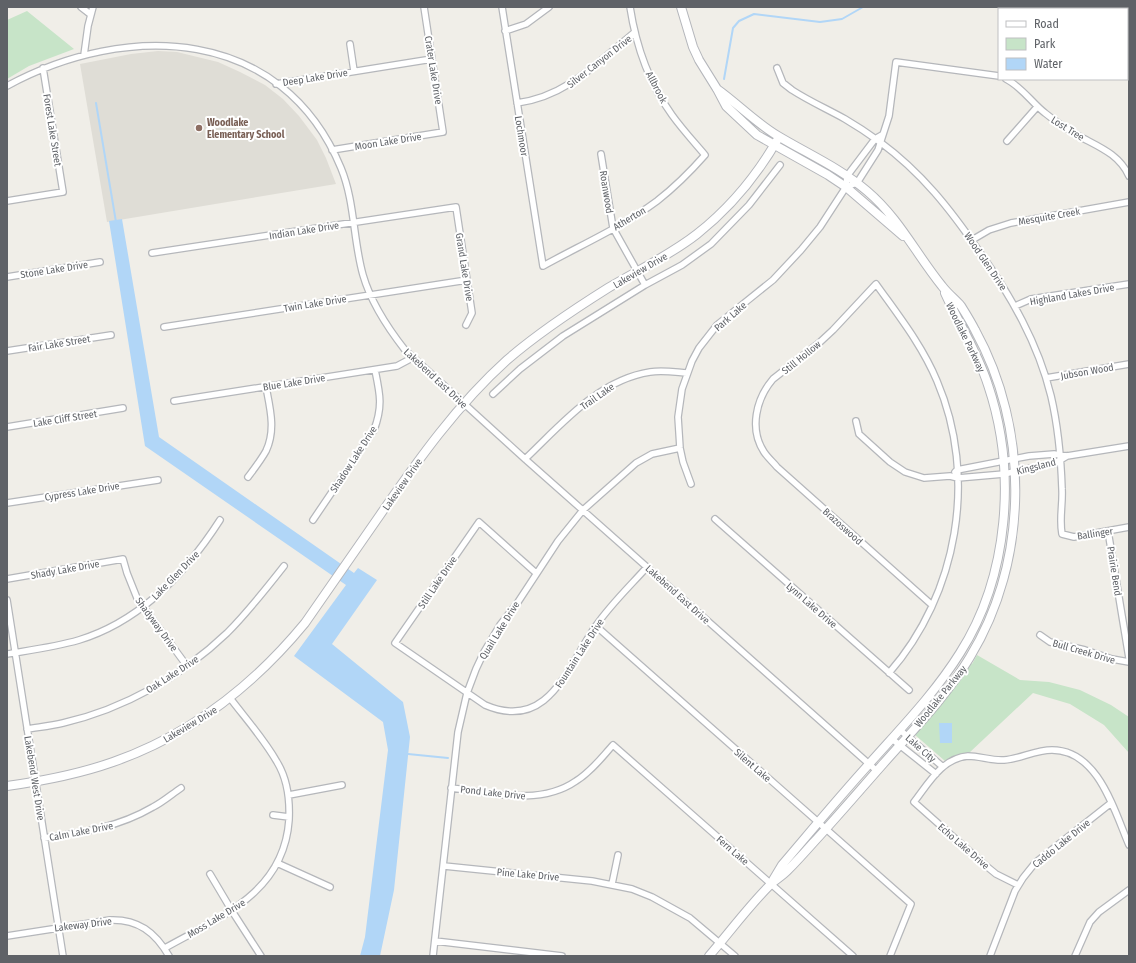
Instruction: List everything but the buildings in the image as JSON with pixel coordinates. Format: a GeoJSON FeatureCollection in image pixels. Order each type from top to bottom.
{"type":"FeatureCollection","features":[{"type":"Feature","properties":{"kind":"street"},"geometry":{"type":"LineString","coordinates":[[81,7],[90,14]]}},
{"type":"Feature","properties":{"kind":"street"},"geometry":{"type":"LineString","coordinates":[[84,55],[90,14],[93,7]]}},
{"type":"Feature","properties":{"kind":"street","name":"Crater Lake Drive"},"geometry":{"type":"LineString","coordinates":[[424,7],[443,132]]}},
{"type":"Feature","properties":{"kind":"street","name":"Lochmoor"},"geometry":{"type":"LineString","coordinates":[[502,7],[543,266]]}},
{"type":"Feature","properties":{"kind":"street"},"geometry":{"type":"LineString","coordinates":[[505,31],[526,24],[549,7]]}},
{"type":"Feature","properties":{"kind":"street","name":"Allbrook"},"geometry":{"type":"LineString","coordinates":[[630,7],[643,60],[660,95],[672,115],[706,155]]}},
{"type":"Feature","properties":{"kind":"street","name":"Woodlake Parkway"},"geometry":{"type":"LineString","coordinates":[[681,7],[693,47],[726,106],[757,135],[821,171],[846,187],[908,240]]}},
{"type":"Feature","properties":{"kind":"street","name":"Silver Canyon Drive"},"geometry":{"type":"LineString","coordinates":[[517,103],[549,95],[572,84],[635,32]]}},
{"type":"Feature","properties":{"kind":"street","name":"Deep Lake Drive"},"geometry":{"type":"LineString","coordinates":[[350,44],[354,71]]}},
{"type":"Feature","properties":{"kind":"street","name":"Lakebend East Drive"},"geometry":{"type":"LineString","coordinates":[[43,68],[84,55],[151,45],[171,45],[211,52],[230,58],[249,66],[276,84],[297,102],[311,117],[323,133],[332,150],[341,170],[347,189],[362,274],[370,295],[391,334],[412,358],[877,770]]}},
{"type":"Feature","properties":{"kind":"street","name":"Deep Lake Drive"},"geometry":{"type":"LineString","coordinates":[[276,84],[432,59]]}},
{"type":"Feature","properties":{"kind":"street"},"geometry":{"type":"LineString","coordinates":[[847,176],[882,135],[889,116],[896,62],[998,76]]}},
{"type":"Feature","properties":{"kind":"street"},"geometry":{"type":"LineString","coordinates":[[7,86],[43,68]]}},
{"type":"Feature","properties":{"kind":"street","name":"Forest Lake Street"},"geometry":{"type":"LineString","coordinates":[[7,201],[63,192],[43,68]]}},
{"type":"Feature","properties":{"kind":"street","name":"Wood Glen Drive"},"geometry":{"type":"LineString","coordinates":[[777,68],[783,83],[792,90],[846,120],[878,141],[931,188],[960,222],[1015,306],[1032,342],[1046,378],[1054,415],[1060,457],[1062,492],[1060,524],[1062,534]]}},
{"type":"Feature","properties":{"kind":"street","name":"Lost Tree"},"geometry":{"type":"LineString","coordinates":[[1008,80],[1019,87],[1037,107],[1067,128],[1112,154],[1125,168],[1129,176]]}},
{"type":"Feature","properties":{"kind":"street","name":"Woodlake Parkway"},"geometry":{"type":"LineString","coordinates":[[717,89],[732,100],[746,114],[779,137],[833,166],[857,183],[868,192],[896,221],[943,288],[960,305],[975,329],[988,355],[998,382],[1005,408],[1012,438],[1014,459],[1015,490],[1012,537],[1008,562],[994,607],[970,658],[950,687],[908,736],[788,871],[771,884]]}},
{"type":"Feature","properties":{"kind":"street"},"geometry":{"type":"LineString","coordinates":[[1007,141],[1037,107]]}},
{"type":"Feature","properties":{"kind":"street","name":"Moon Lake Drive"},"geometry":{"type":"LineString","coordinates":[[332,150],[443,132]]}},
{"type":"Feature","properties":{"kind":"street","name":"Lakeview Drive"},"geometry":{"type":"LineString","coordinates":[[7,786],[35,782],[95,768],[137,752],[178,733],[216,709],[261,672],[305,623],[414,465],[464,404],[507,360],[563,317],[668,254],[696,234],[726,208],[756,173],[779,137]]}},
{"type":"Feature","properties":{"kind":"street"},"geometry":{"type":"LineString","coordinates":[[846,187],[857,183],[878,150],[878,141]]}},
{"type":"Feature","properties":{"kind":"street","name":"Roanwood"},"geometry":{"type":"LineString","coordinates":[[601,154],[613,228],[645,285]]}},
{"type":"Feature","properties":{"kind":"street","name":"Atherton"},"geometry":{"type":"LineString","coordinates":[[543,266],[613,228],[656,202],[681,181],[706,155]]}},
{"type":"Feature","properties":{"kind":"street"},"geometry":{"type":"LineString","coordinates":[[860,159],[868,164]]}},
{"type":"Feature","properties":{"kind":"street"},"geometry":{"type":"LineString","coordinates":[[493,394],[520,369],[563,336],[645,285],[682,265],[711,244],[749,206],[780,165]]}},
{"type":"Feature","properties":{"kind":"street","name":"Park Lake"},"geometry":{"type":"LineString","coordinates":[[691,484],[683,462],[680,448],[678,417],[679,403],[687,373],[699,348],[708,336],[728,316],[773,280],[801,250],[820,227],[846,187],[847,176]]}},
{"type":"Feature","properties":{"kind":"street","name":"Mesquite Creek"},"geometry":{"type":"LineString","coordinates":[[972,240],[989,230],[1011,223],[1129,202]]}},
{"type":"Feature","properties":{"kind":"street","name":"Indian Lake Drive"},"geometry":{"type":"LineString","coordinates":[[152,253],[456,207]]}},
{"type":"Feature","properties":{"kind":"street","name":"Grand Lake Drive"},"geometry":{"type":"LineString","coordinates":[[456,207],[472,313],[466,325]]}},
{"type":"Feature","properties":{"kind":"street","name":"Stone Lake Drive"},"geometry":{"type":"LineString","coordinates":[[7,277],[100,262]]}},
{"type":"Feature","properties":{"kind":"street","name":"Twin Lake Drive"},"geometry":{"type":"LineString","coordinates":[[164,327],[467,280]]}},
{"type":"Feature","properties":{"kind":"street","name":"Still Hollow"},"geometry":{"type":"LineString","coordinates":[[759,442],[756,429],[756,419],[758,406],[767,386],[773,379],[819,343],[833,330],[876,284],[916,341],[928,360],[938,382],[950,420],[958,470]]}},
{"type":"Feature","properties":{"kind":"street","name":"Highland Lakes Drive"},"geometry":{"type":"LineString","coordinates":[[1015,306],[1031,300],[1129,284]]}},
{"type":"Feature","properties":{"kind":"street","name":"Woodlake Parkway"},"geometry":{"type":"LineString","coordinates":[[709,956],[771,884],[782,865],[818,822],[900,730],[942,680],[961,653],[984,604],[997,559],[1002,535],[1005,489],[1002,439],[988,385],[978,359],[952,309],[943,288]]}},
{"type":"Feature","properties":{"kind":"street","name":"Fair Lake Street"},"geometry":{"type":"LineString","coordinates":[[7,351],[111,336]]}},
{"type":"Feature","properties":{"kind":"street","name":"Blue Lake Drive"},"geometry":{"type":"LineString","coordinates":[[174,401],[375,370],[397,366],[412,358]]}},
{"type":"Feature","properties":{"kind":"street","name":"Jubson Wood"},"geometry":{"type":"LineString","coordinates":[[1046,378],[1129,364]]}},
{"type":"Feature","properties":{"kind":"street","name":"Shadow Lake Drive"},"geometry":{"type":"LineString","coordinates":[[313,520],[374,430],[380,407],[380,395],[375,370]]}},
{"type":"Feature","properties":{"kind":"street","name":"Trail Lake"},"geometry":{"type":"LineString","coordinates":[[525,459],[568,418],[608,387],[630,377],[646,373],[665,371],[687,373]]}},
{"type":"Feature","properties":{"kind":"street"},"geometry":{"type":"LineString","coordinates":[[248,478],[263,456],[270,437],[271,417],[266,386]]}},
{"type":"Feature","properties":{"kind":"street","name":"Lake Cliff Street"},"geometry":{"type":"LineString","coordinates":[[7,427],[123,408]]}},
{"type":"Feature","properties":{"kind":"street"},"geometry":{"type":"LineString","coordinates":[[856,421],[859,434],[890,462],[905,472],[924,478],[950,476],[958,470]]}},
{"type":"Feature","properties":{"kind":"street","name":"Brazoswood"},"geometry":{"type":"LineString","coordinates":[[759,442],[765,454],[777,467],[932,605]]}},
{"type":"Feature","properties":{"kind":"street","name":"Kingsland"},"geometry":{"type":"LineString","coordinates":[[958,470],[1034,456],[1060,457],[1129,446]]}},
{"type":"Feature","properties":{"kind":"street","name":"Quail Lake Drive"},"geometry":{"type":"LineString","coordinates":[[433,956],[458,732],[467,693],[484,652],[500,625],[558,541],[583,510],[636,463],[660,452],[680,448]]}},
{"type":"Feature","properties":{"kind":"street"},"geometry":{"type":"LineString","coordinates":[[1034,456],[1036,467]]}},
{"type":"Feature","properties":{"kind":"street","name":"Kingsland"},"geometry":{"type":"LineString","coordinates":[[950,476],[958,478],[1004,474],[1055,463],[1060,457]]}},
{"type":"Feature","properties":{"kind":"street"},"geometry":{"type":"LineString","coordinates":[[981,465],[982,476]]}},
{"type":"Feature","properties":{"kind":"street"},"geometry":{"type":"LineString","coordinates":[[889,672],[913,641],[942,584],[953,543],[958,504],[958,470]]}},
{"type":"Feature","properties":{"kind":"street","name":"Cypress Lake Drive"},"geometry":{"type":"LineString","coordinates":[[7,503],[158,480]]}},
{"type":"Feature","properties":{"kind":"street","name":"Lake Glen Drive"},"geometry":{"type":"LineString","coordinates":[[7,654],[55,646],[80,639],[118,623],[144,607],[159,595],[192,560],[220,520]]}},
{"type":"Feature","properties":{"kind":"street","name":"Lynn Lake Drive"},"geometry":{"type":"LineString","coordinates":[[716,520],[909,690]]}},
{"type":"Feature","properties":{"kind":"street","name":"Still Lake Drive"},"geometry":{"type":"LineString","coordinates":[[395,643],[478,522],[536,573]]}},
{"type":"Feature","properties":{"kind":"street","name":"Ballinger"},"geometry":{"type":"LineString","coordinates":[[1062,534],[1074,536],[1129,527]]}},
{"type":"Feature","properties":{"kind":"street","name":"Prairie Bend"},"geometry":{"type":"LineString","coordinates":[[1108,531],[1129,658]]}},
{"type":"Feature","properties":{"kind":"street","name":"Shadyway Drive"},"geometry":{"type":"LineString","coordinates":[[123,559],[132,588],[187,666]]}},
{"type":"Feature","properties":{"kind":"street","name":"Shady Lake Drive"},"geometry":{"type":"LineString","coordinates":[[7,579],[123,559]]}},
{"type":"Feature","properties":{"kind":"street","name":"Oak Lake Drive"},"geometry":{"type":"LineString","coordinates":[[27,729],[63,723],[105,710],[146,691],[187,666],[198,658],[242,618],[284,566]]}},
{"type":"Feature","properties":{"kind":"street","name":"Fountain Lake Drive"},"geometry":{"type":"LineString","coordinates":[[395,643],[485,705],[501,710],[518,711],[536,706],[550,696],[558,686],[596,626],[647,567]]}},
{"type":"Feature","properties":{"kind":"street","name":"Lakebend West Drive"},"geometry":{"type":"LineString","coordinates":[[7,600],[63,956]]}},
{"type":"Feature","properties":{"kind":"street","name":"Silent Lake"},"geometry":{"type":"LineString","coordinates":[[596,626],[911,904],[890,956]]}},
{"type":"Feature","properties":{"kind":"street","name":"Bull Creek Drive"},"geometry":{"type":"LineString","coordinates":[[1040,635],[1050,642],[1085,650],[1112,659],[1129,662]]}},
{"type":"Feature","properties":{"kind":"street","name":"Moss Lake Drive"},"geometry":{"type":"LineString","coordinates":[[165,948],[232,911],[254,894],[264,883],[283,851],[289,817],[289,795],[282,773],[278,762],[230,698]]}},
{"type":"Feature","properties":{"kind":"street","name":"Lake City"},"geometry":{"type":"LineString","coordinates":[[900,730],[943,767]]}},
{"type":"Feature","properties":{"kind":"street","name":"Lake City"},"geometry":{"type":"LineString","coordinates":[[892,739],[936,774]]}},
{"type":"Feature","properties":{"kind":"street","name":"Pond Lake Drive"},"geometry":{"type":"LineString","coordinates":[[451,788],[519,796],[546,794],[562,789],[577,781],[589,772],[613,745]]}},
{"type":"Feature","properties":{"kind":"street","name":"Fern Lake"},"geometry":{"type":"LineString","coordinates":[[613,745],[853,956]]}},
{"type":"Feature","properties":{"kind":"street"},"geometry":{"type":"LineString","coordinates":[[916,758],[923,749]]}},
{"type":"Feature","properties":{"kind":"street"},"geometry":{"type":"LineString","coordinates":[[936,774],[953,760],[968,756],[1002,760],[1051,750],[1073,754],[1089,767],[1101,783],[1129,845]]}},
{"type":"Feature","properties":{"kind":"street","name":"Echo Lake Drive"},"geometry":{"type":"LineString","coordinates":[[936,774],[914,802],[996,874],[1018,885]]}},
{"type":"Feature","properties":{"kind":"street"},"geometry":{"type":"LineString","coordinates":[[289,795],[342,784]]}},
{"type":"Feature","properties":{"kind":"street","name":"Calm Lake Drive"},"geometry":{"type":"LineString","coordinates":[[44,838],[85,832],[117,824],[154,807],[181,788]]}},
{"type":"Feature","properties":{"kind":"street","name":"Caddo Lake Drive"},"geometry":{"type":"LineString","coordinates":[[990,956],[1018,885],[1023,878],[1035,863],[1111,803]]}},
{"type":"Feature","properties":{"kind":"street"},"geometry":{"type":"LineString","coordinates":[[273,815],[289,817]]}},
{"type":"Feature","properties":{"kind":"street"},"geometry":{"type":"LineString","coordinates":[[612,884],[618,855]]}},
{"type":"Feature","properties":{"kind":"street"},"geometry":{"type":"LineString","coordinates":[[277,863],[330,887]]}},
{"type":"Feature","properties":{"kind":"street","name":"Pine Lake Drive"},"geometry":{"type":"LineString","coordinates":[[444,866],[592,881],[632,889],[652,897],[690,918],[721,942],[735,956]]}},
{"type":"Feature","properties":{"kind":"street"},"geometry":{"type":"LineString","coordinates":[[210,874],[261,956]]}},
{"type":"Feature","properties":{"kind":"street"},"geometry":{"type":"LineString","coordinates":[[1075,956],[1090,922],[1099,912],[1129,890]]}},
{"type":"Feature","properties":{"kind":"street","name":"Lakeway Drive"},"geometry":{"type":"LineString","coordinates":[[7,936],[110,920],[128,921],[151,932],[160,941],[169,956]]}},
{"type":"Feature","properties":{"kind":"street"},"geometry":{"type":"LineString","coordinates":[[435,942],[562,956]]}},
{"type":"Feature","properties":{"kind":"shaded area","name":"Woodlake Elementary School"},"geometry":{"type":"Polygon","coordinates":[[[158,51],[177,52],[218,62],[265,85],[283,99],[299,116],[317,140],[336,184],[107,222],[80,64],[131,54],[158,51]]]}},
{"type":"Feature","properties":{"kind":"green space"},"geometry":{"type":"Polygon","coordinates":[[[27,11],[74,49],[29,66],[7,79],[7,20],[27,11]]]}},
{"type":"Feature","properties":{"kind":"green space"},"geometry":{"type":"Polygon","coordinates":[[[977,655],[1020,680],[1049,682],[1080,690],[1111,705],[1129,717],[1129,753],[1104,725],[1070,704],[1033,693],[969,753],[954,756],[945,761],[914,734],[969,663],[972,664],[977,655]]]}},
{"type":"Feature","properties":{"kind":"water"},"geometry":{"type":"Polygon","coordinates":[[[122,219],[159,437],[354,573],[358,568],[377,580],[332,644],[403,702],[410,737],[394,890],[380,956],[360,956],[365,937],[388,750],[383,722],[294,656],[346,585],[145,446],[109,221],[122,219]]]}},
{"type":"Feature","properties":{"kind":"water"},"geometry":{"type":"Polygon","coordinates":[[[939,723],[952,723],[952,743],[940,743],[939,723]]]}},
{"type":"Feature","properties":{"kind":"waterway"},"geometry":{"type":"LineString","coordinates":[[724,79],[733,28],[739,21],[754,14],[820,22],[842,19],[863,7]]}},
{"type":"Feature","properties":{"kind":"waterway"},"geometry":{"type":"LineString","coordinates":[[96,103],[116,222]]}},
{"type":"Feature","properties":{"kind":"waterway"},"geometry":{"type":"LineString","coordinates":[[408,754],[448,758]]}},
{"type":"Feature","properties":{"kind":"place","name":"Woodlake Elementary School"},"geometry":{"type":"Point","coordinates":[199,128]}}]}
